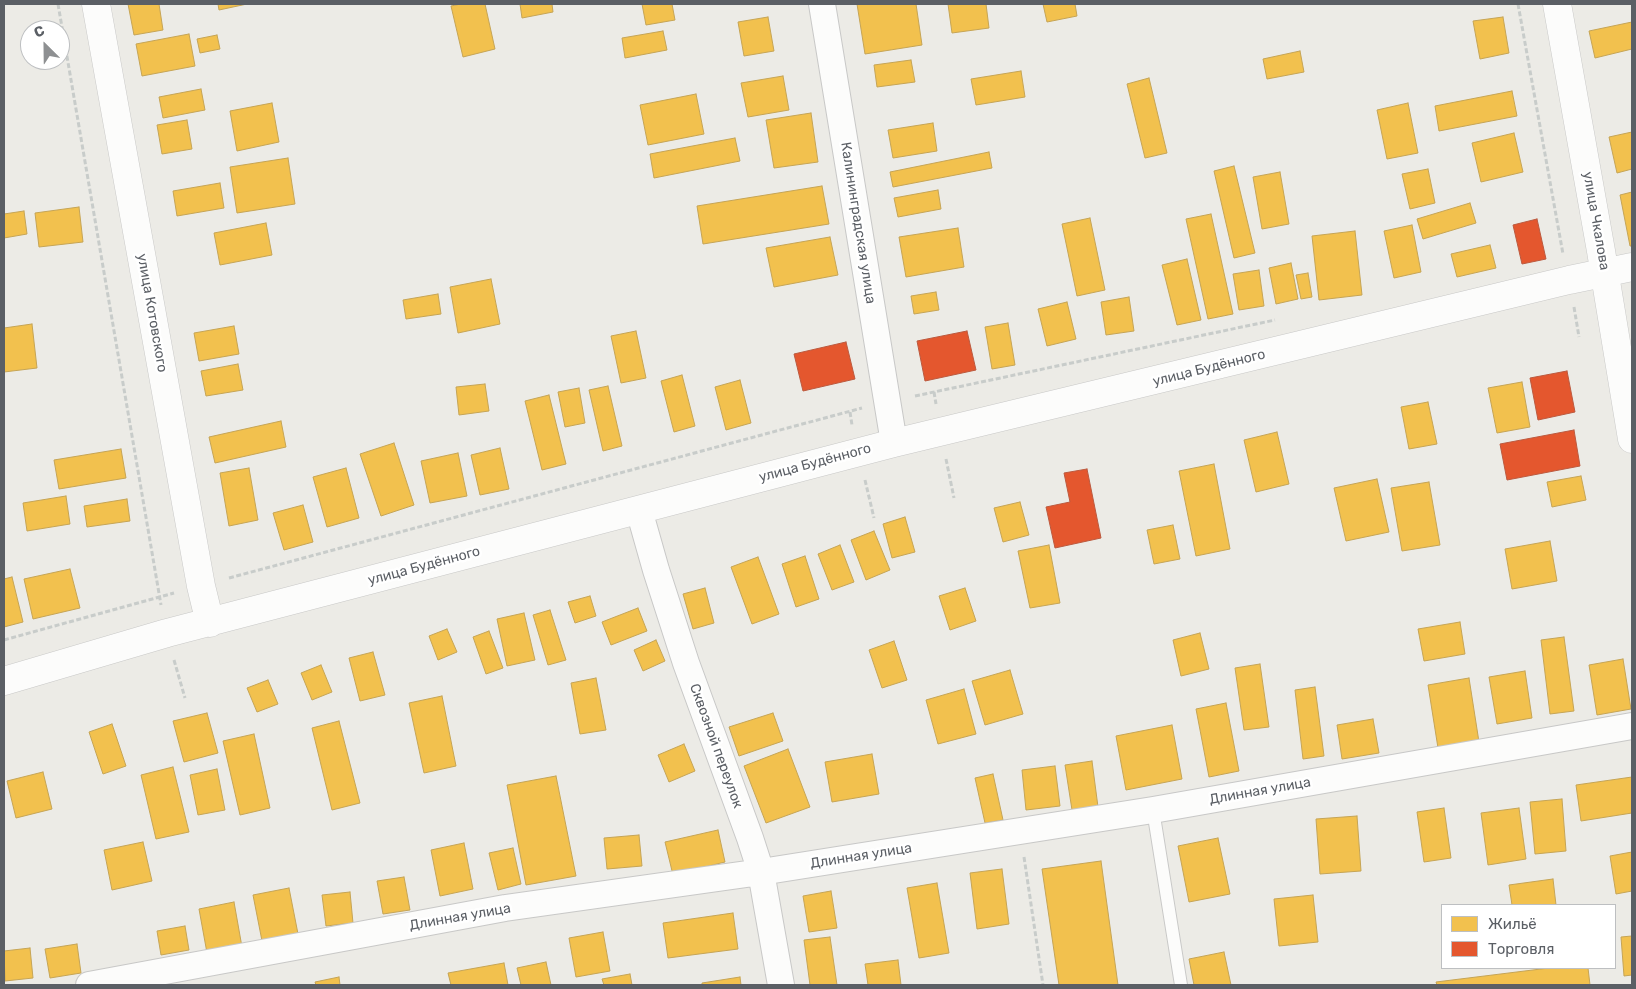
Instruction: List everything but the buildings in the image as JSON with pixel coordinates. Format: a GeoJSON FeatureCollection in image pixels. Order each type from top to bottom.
{"type":"FeatureCollection","features":[{"type":"Feature","properties":{"kind":"street","name":"улица Котовского"},"geometry":{"type":"LineString","coordinates":[[96,4],[201,586],[210,622]]}},
{"type":"Feature","properties":{"kind":"street","name":"Калининградская улица"},"geometry":{"type":"LineString","coordinates":[[822,4],[894,443]]}},
{"type":"Feature","properties":{"kind":"street","name":"улица Чкалова"},"geometry":{"type":"LineString","coordinates":[[1557,4],[1605,273],[1632,439]]}},
{"type":"Feature","properties":{"kind":"street","name":"улица Будённого"},"geometry":{"type":"LineString","coordinates":[[4,681],[167,633],[894,443],[1569,280],[1632,267]]}},
{"type":"Feature","properties":{"kind":"street","name":"Сквозной переулок"},"geometry":{"type":"LineString","coordinates":[[639,510],[686,663],[761,872],[781,985]]}},
{"type":"Feature","properties":{"kind":"street","name":"Длинная улица"},"geometry":{"type":"LineString","coordinates":[[89,985],[504,908],[761,872],[1153,810],[1632,726]]}},
{"type":"Feature","properties":{"kind":"lane"},"geometry":{"type":"LineString","coordinates":[[1153,810],[1180,985]]}},
{"type":"Feature","properties":{"kind":"path"},"geometry":{"type":"LineString","coordinates":[[58,4],[160,596],[167,633],[185,698]]}},
{"type":"Feature","properties":{"kind":"path"},"geometry":{"type":"LineString","coordinates":[[1518,4],[1579,337]]}},
{"type":"Feature","properties":{"kind":"path"},"geometry":{"type":"LineString","coordinates":[[4,640],[160,596],[888,402],[1283,318]]}},
{"type":"Feature","properties":{"kind":"path"},"geometry":{"type":"LineString","coordinates":[[1021,830],[1043,985]]}}]}
